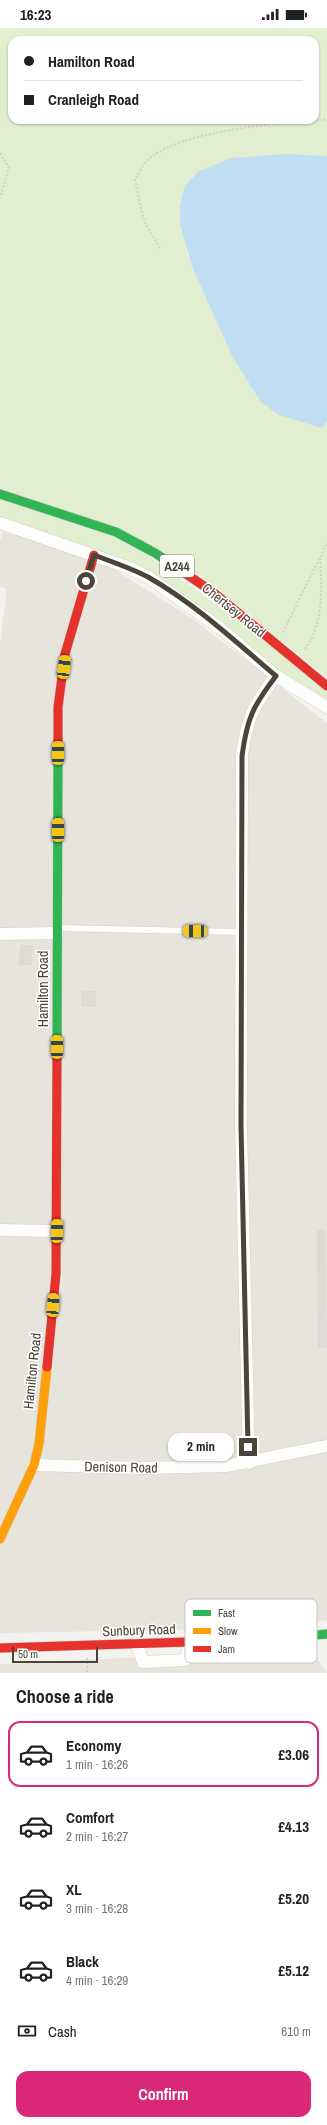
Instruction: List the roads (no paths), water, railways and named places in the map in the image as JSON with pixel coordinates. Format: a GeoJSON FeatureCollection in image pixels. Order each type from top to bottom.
{"type":"FeatureCollection","features":[{"type":"Feature","properties":{"kind":"street","name":"Chertsey Road"},"geometry":{"type":"LineString","coordinates":[[0,494],[116,532],[149,550],[203,584],[327,686]]}},
{"type":"Feature","properties":{"kind":"street","name":"Chertsey Road"},"geometry":{"type":"LineString","coordinates":[[0,523],[127,567],[166,589],[220,628],[276,676],[304,694],[327,706]]}},
{"type":"Feature","properties":{"kind":"street","name":"Hamilton Road"},"geometry":{"type":"LineString","coordinates":[[0,1539],[34,1465],[38,1444],[52,1320],[56,1274],[57,1231],[58,707],[65,654],[77,608],[94,555]]}},
{"type":"Feature","properties":{"kind":"street"},"geometry":{"type":"LineString","coordinates":[[249,1463],[241,1134],[242,756],[246,726],[258,699],[276,676]]}},
{"type":"Feature","properties":{"kind":"street"},"geometry":{"type":"LineString","coordinates":[[0,934],[58,931]]}},
{"type":"Feature","properties":{"kind":"street"},"geometry":{"type":"LineString","coordinates":[[0,1230],[57,1231]]}},
{"type":"Feature","properties":{"kind":"street","name":"Denison Road"},"geometry":{"type":"LineString","coordinates":[[34,1465],[142,1468],[226,1466],[249,1463],[327,1446]]}},
{"type":"Feature","properties":{"kind":"street","name":"Sunbury Road"},"geometry":{"type":"LineString","coordinates":[[0,1648],[185,1642]]}},
{"type":"Feature","properties":{"kind":"street"},"geometry":{"type":"LineString","coordinates":[[136,1643],[143,1662],[185,1660]]}},
{"type":"Feature","properties":{"kind":"lane"},"geometry":{"type":"LineString","coordinates":[[58,931],[241,932]]}},
{"type":"Feature","properties":{"kind":"water"},"geometry":{"type":"Polygon","coordinates":[[[287,154],[327,156],[327,422],[322,428],[279,415],[261,402],[233,358],[193,269],[180,225],[180,206],[185,186],[198,172],[231,158],[287,154]]]}}]}
